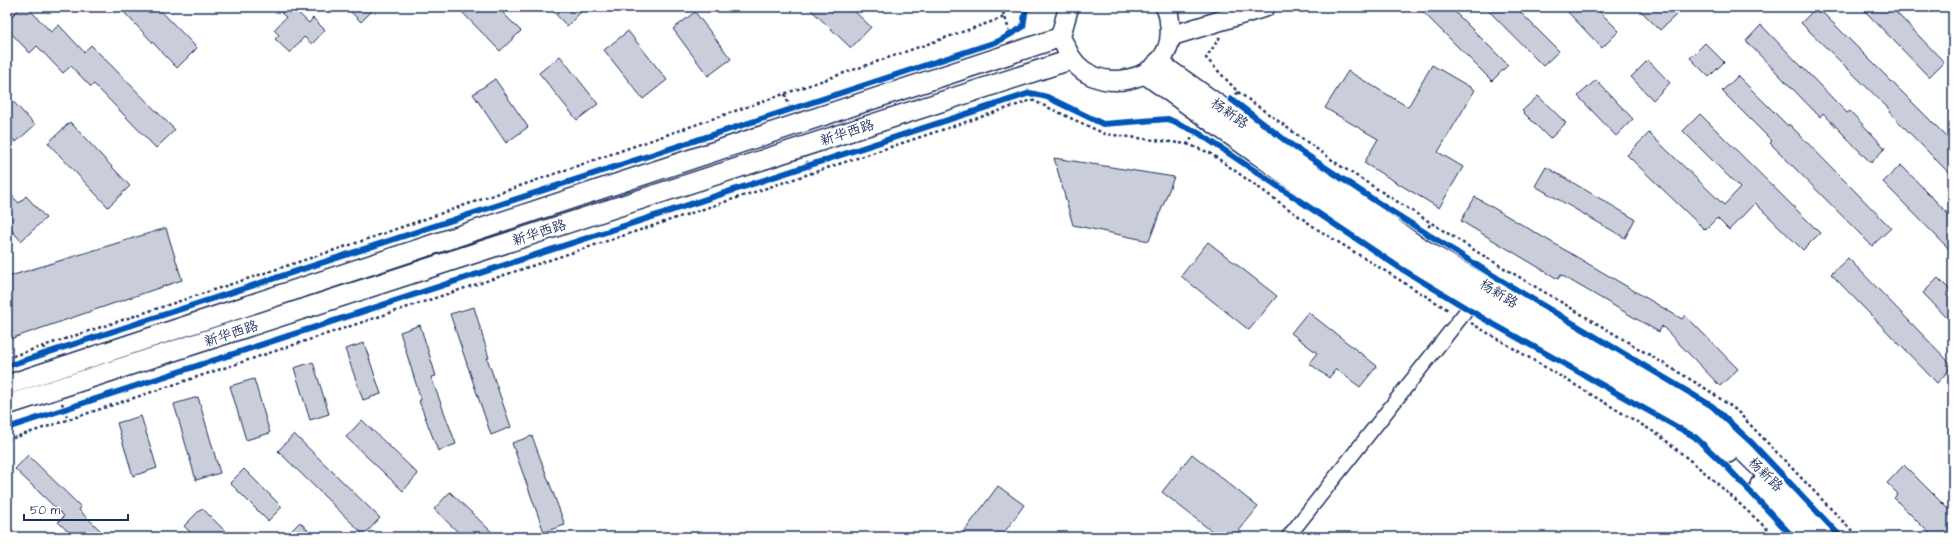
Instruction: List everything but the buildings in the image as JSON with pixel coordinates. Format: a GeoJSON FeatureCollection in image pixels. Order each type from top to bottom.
{"type":"FeatureCollection","features":[{"type":"Feature","properties":{"kind":"main road"},"geometry":{"type":"LineString","coordinates":[[1067,8],[1061,37],[1070,60],[1080,69],[1097,79],[1122,82],[1152,68],[1166,52],[1171,36],[1169,12],[1165,7]]}},
{"type":"Feature","properties":{"kind":"main road"},"geometry":{"type":"LineString","coordinates":[[1171,36],[1265,7]]}},
{"type":"Feature","properties":{"kind":"main road","name":"新华西路"},"geometry":{"type":"LineString","coordinates":[[7,385],[1010,41],[1061,37]]}},
{"type":"Feature","properties":{"kind":"main road","name":"新华西路"},"geometry":{"type":"LineString","coordinates":[[7,405],[1070,60]]}},
{"type":"Feature","properties":{"kind":"main road","name":"杨新路"},"geometry":{"type":"LineString","coordinates":[[1152,68],[1416,245],[1483,283],[1711,420],[1795,502],[1827,537]]}},
{"type":"Feature","properties":{"kind":"main road","name":"杨新路"},"geometry":{"type":"LineString","coordinates":[[1152,68],[1405,260],[1700,430],[1744,466],[1807,537]]}},
{"type":"Feature","properties":{"kind":"street"},"geometry":{"type":"LineString","coordinates":[[1288,537],[1474,301],[1483,283]]}},
{"type":"Feature","properties":{"kind":"path"},"geometry":{"type":"LineString","coordinates":[[1000,7],[1005,17],[1010,41]]}},
{"type":"Feature","properties":{"kind":"path"},"geometry":{"type":"LineString","coordinates":[[7,358],[356,242],[1005,17]]}},
{"type":"Feature","properties":{"kind":"path"},"geometry":{"type":"LineString","coordinates":[[1010,41],[1017,31]]}},
{"type":"Feature","properties":{"kind":"path"},"geometry":{"type":"LineString","coordinates":[[7,440],[1032,100],[1033,94],[1024,75]]}},
{"type":"Feature","properties":{"kind":"path"},"geometry":{"type":"LineString","coordinates":[[1238,92],[1346,170],[1480,253],[1714,394],[1736,410],[1858,537]]}},
{"type":"Feature","properties":{"kind":"path"},"geometry":{"type":"LineString","coordinates":[[975,111],[1033,94]]}},
{"type":"Feature","properties":{"kind":"path"},"geometry":{"type":"LineString","coordinates":[[1231,99],[1237,104]]}},
{"type":"Feature","properties":{"kind":"path"},"geometry":{"type":"LineString","coordinates":[[783,113],[798,108]]}},
{"type":"Feature","properties":{"kind":"path"},"geometry":{"type":"LineString","coordinates":[[1192,129],[1203,136]]}},
{"type":"Feature","properties":{"kind":"path"},"geometry":{"type":"LineString","coordinates":[[1187,144],[1210,153],[1317,229],[1659,435],[1709,476],[1776,537]]}},
{"type":"Feature","properties":{"kind":"path"},"geometry":{"type":"LineString","coordinates":[[801,168],[816,163]]}},
{"type":"Feature","properties":{"kind":"path"},"geometry":{"type":"LineString","coordinates":[[1419,229],[1431,237]]}},
{"type":"Feature","properties":{"kind":"path"},"geometry":{"type":"LineString","coordinates":[[33,357],[307,267]]}},
{"type":"Feature","properties":{"kind":"path"},"geometry":{"type":"LineString","coordinates":[[57,412],[72,407]]}},
{"type":"Feature","properties":{"kind":"cycle path"},"geometry":{"type":"LineString","coordinates":[[7,366],[999,41],[1023,27],[1026,7]]}},
{"type":"Feature","properties":{"kind":"cycle path"},"geometry":{"type":"LineString","coordinates":[[7,428],[1030,93],[1047,97],[1103,124],[1168,119],[1197,132],[1400,268],[1486,320],[1695,437],[1727,467],[1793,537]]}},
{"type":"Feature","properties":{"kind":"cycle path"},"geometry":{"type":"LineString","coordinates":[[1231,99],[1290,144],[1383,206],[1502,281],[1712,406],[1752,443],[1841,537]]}}]}
